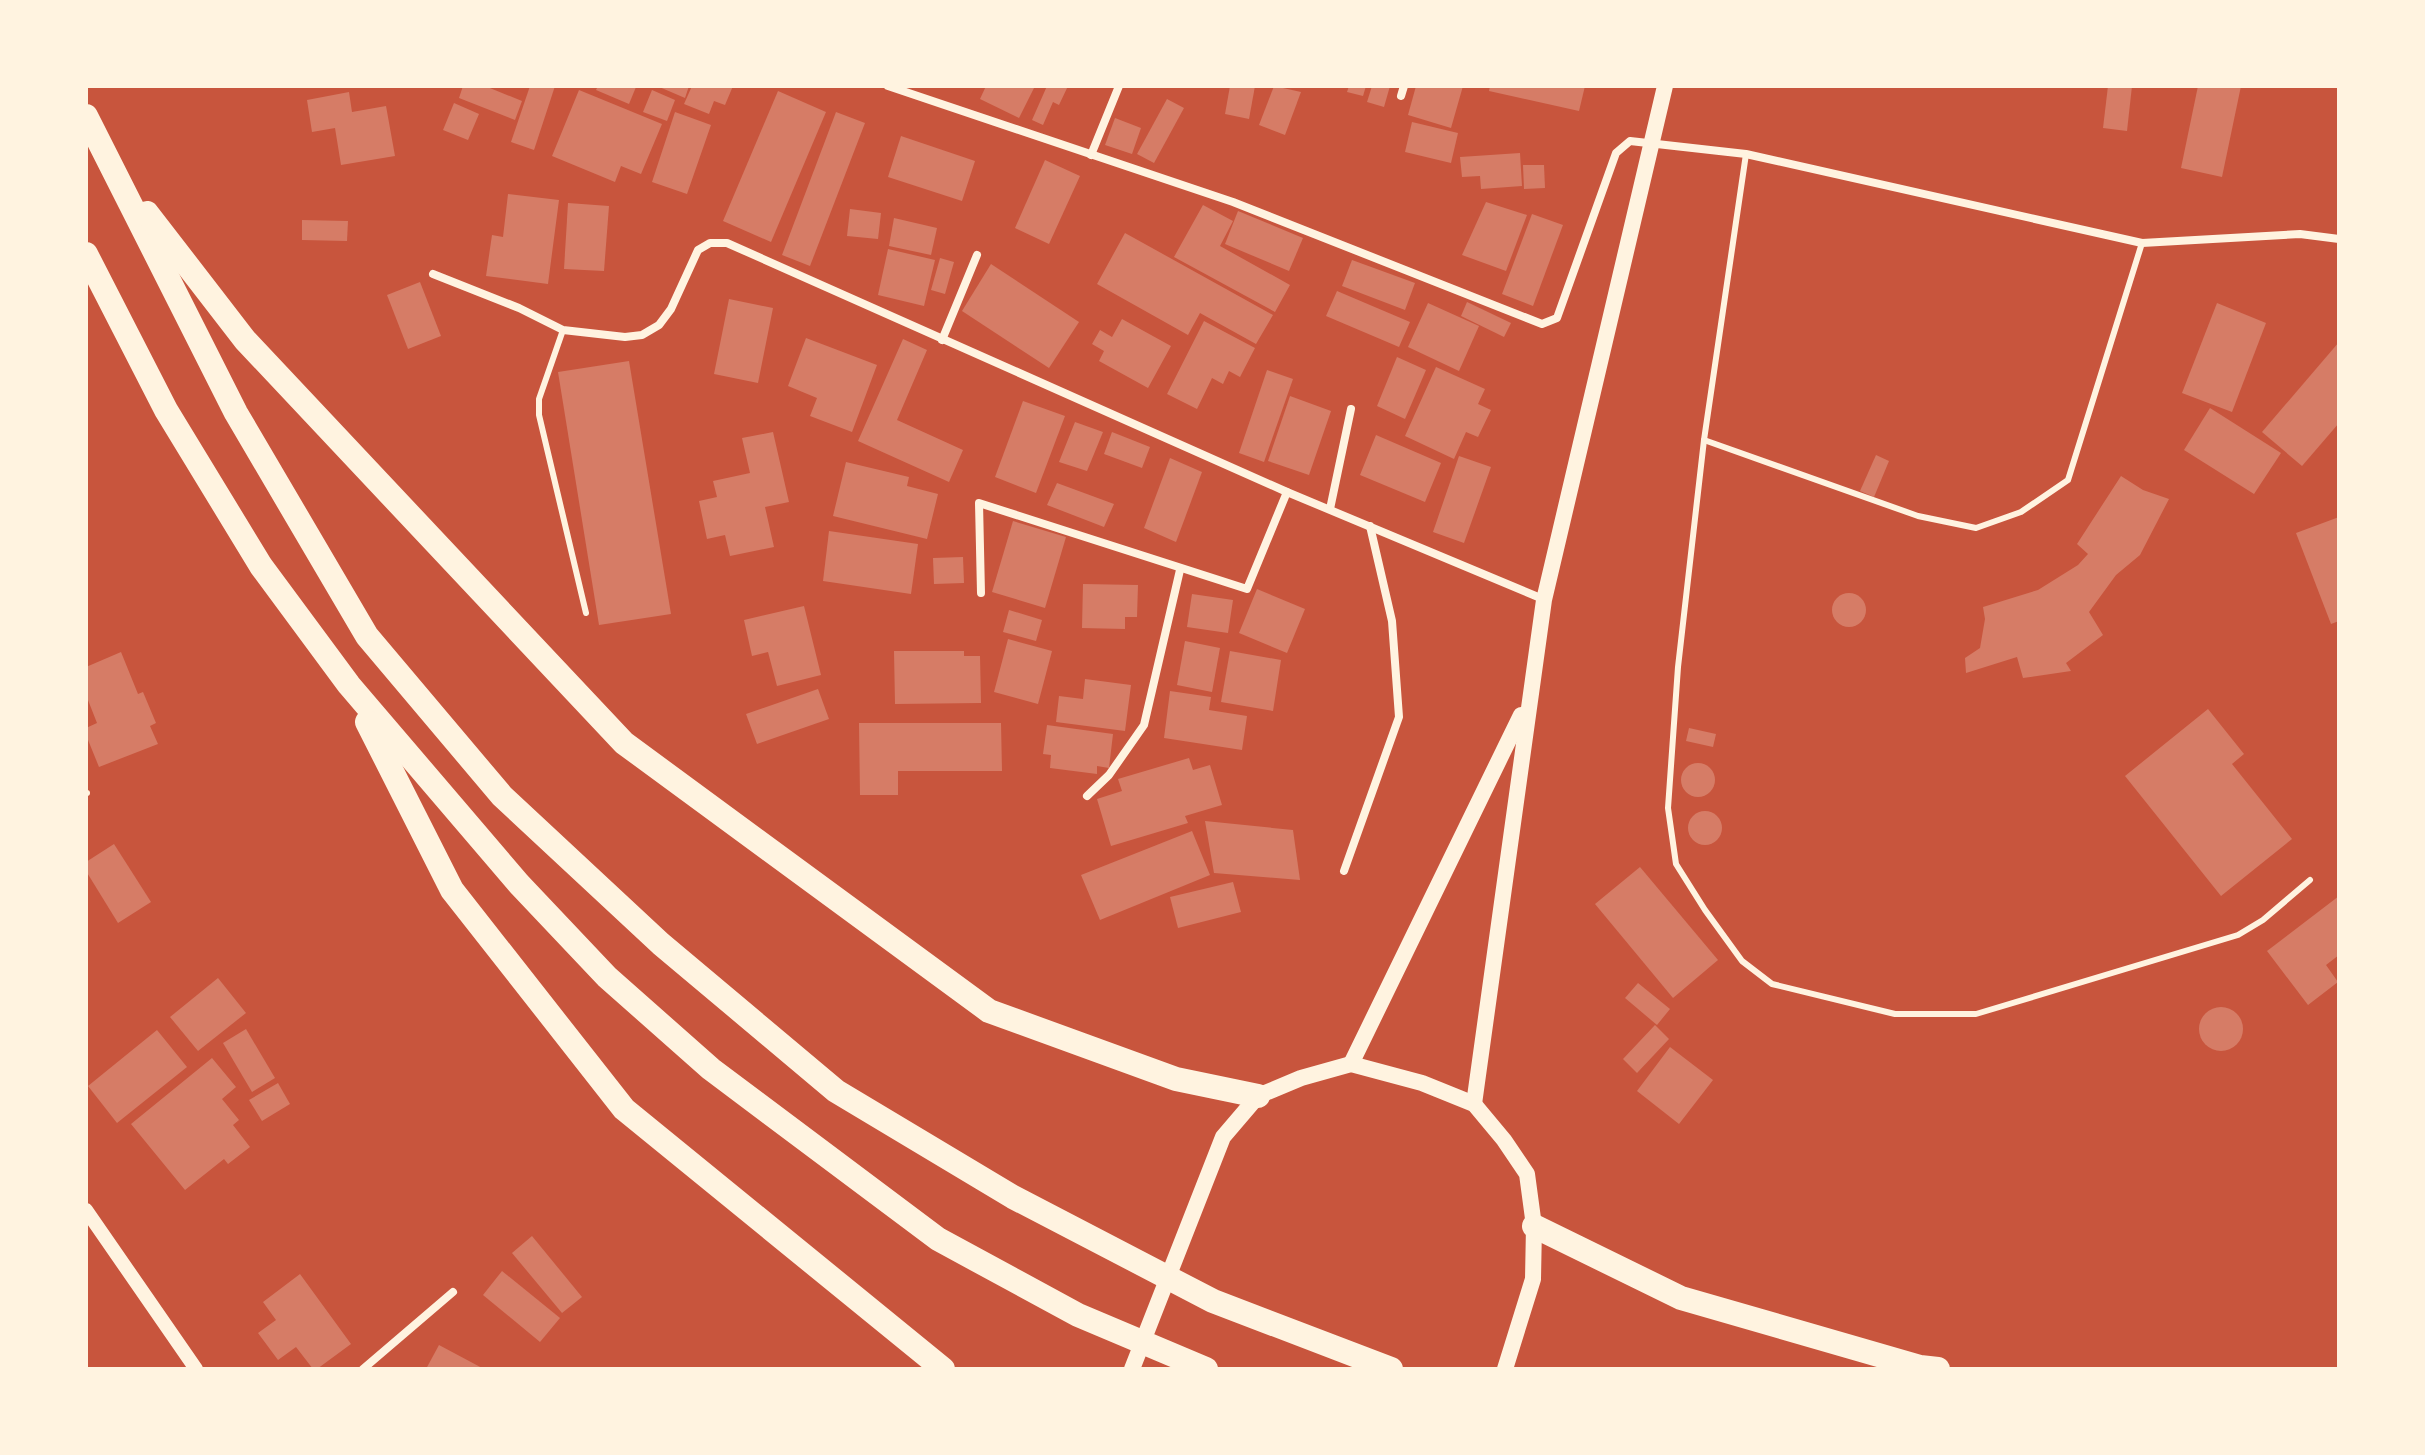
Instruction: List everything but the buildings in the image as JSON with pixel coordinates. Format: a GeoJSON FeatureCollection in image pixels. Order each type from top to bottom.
{"type":"FeatureCollection","features":[{"type":"Feature","properties":{"kind":"highway"},"geometry":{"type":"LineString","coordinates":[[86,116],[236,413],[367,636],[513,806],[661,944],[836,1091],[1013,1197],[1213,1301],[1391,1369]]}},
{"type":"Feature","properties":{"kind":"highway"},"geometry":{"type":"LineString","coordinates":[[112,167],[245,340],[624,743],[989,1011],[1176,1079],[1258,1096]]}},
{"type":"Feature","properties":{"kind":"highway"},"geometry":{"type":"LineString","coordinates":[[86,254],[182,436],[261,566],[349,685],[519,884],[607,977],[711,1069],[938,1239],[1078,1315],[1206,1369]]}},
{"type":"Feature","properties":{"kind":"highway"},"geometry":{"type":"LineString","coordinates":[[349,685],[452,890],[624,1109],[943,1369]]}},
{"type":"Feature","properties":{"kind":"highway"},"geometry":{"type":"LineString","coordinates":[[1534,1226],[1681,1298],[1938,1369]]}},
{"type":"Feature","properties":{"kind":"main road"},"geometry":{"type":"LineString","coordinates":[[1474,1104],[1527,703],[1544,600],[1665,86]]}},
{"type":"Feature","properties":{"kind":"main road"},"geometry":{"type":"LineString","coordinates":[[1351,1064],[1527,703]]}},
{"type":"Feature","properties":{"kind":"main road"},"geometry":{"type":"LineString","coordinates":[[1132,1369],[1223,1137],[1258,1096],[1301,1078],[1351,1064],[1422,1083],[1474,1104],[1527,1174],[1534,1226],[1533,1279],[1505,1369]]}},
{"type":"Feature","properties":{"kind":"street"},"geometry":{"type":"LineString","coordinates":[[888,86],[1233,202],[1542,324],[1557,318],[1616,153],[1630,141],[1652,141],[1746,154],[2142,243],[2300,234],[2339,239]]}},
{"type":"Feature","properties":{"kind":"street"},"geometry":{"type":"LineString","coordinates":[[1091,155],[1119,86]]}},
{"type":"Feature","properties":{"kind":"street"},"geometry":{"type":"LineString","coordinates":[[433,274],[519,308],[563,330],[642,335],[659,325],[671,309],[698,250],[710,243],[727,243],[1287,492],[1544,600]]}},
{"type":"Feature","properties":{"kind":"street"},"geometry":{"type":"LineString","coordinates":[[942,340],[977,255]]}},
{"type":"Feature","properties":{"kind":"street"},"geometry":{"type":"LineString","coordinates":[[1330,509],[1351,409]]}},
{"type":"Feature","properties":{"kind":"street"},"geometry":{"type":"LineString","coordinates":[[981,593],[979,503],[1247,589],[1287,492]]}},
{"type":"Feature","properties":{"kind":"street"},"geometry":{"type":"LineString","coordinates":[[1344,871],[1399,717],[1392,621],[1370,526]]}},
{"type":"Feature","properties":{"kind":"street"},"geometry":{"type":"LineString","coordinates":[[1087,796],[1109,775],[1144,725],[1180,570]]}},
{"type":"Feature","properties":{"kind":"street"},"geometry":{"type":"LineString","coordinates":[[86,1210],[196,1369]]}},
{"type":"Feature","properties":{"kind":"street"},"geometry":{"type":"LineString","coordinates":[[363,1369],[453,1292]]}},
{"type":"Feature","properties":{"kind":"lane"},"geometry":{"type":"LineString","coordinates":[[1746,154],[1704,440],[1678,667],[1668,808],[1676,864],[1742,961],[1772,984],[1895,1014],[1976,1014],[2238,935],[2263,920],[2310,880]]}},
{"type":"Feature","properties":{"kind":"lane"},"geometry":{"type":"LineString","coordinates":[[1704,440],[1918,516],[1976,528],[2021,512],[2068,480],[2142,243]]}},
{"type":"Feature","properties":{"kind":"lane"},"geometry":{"type":"LineString","coordinates":[[563,330],[539,399],[539,415],[586,613]]}}]}
